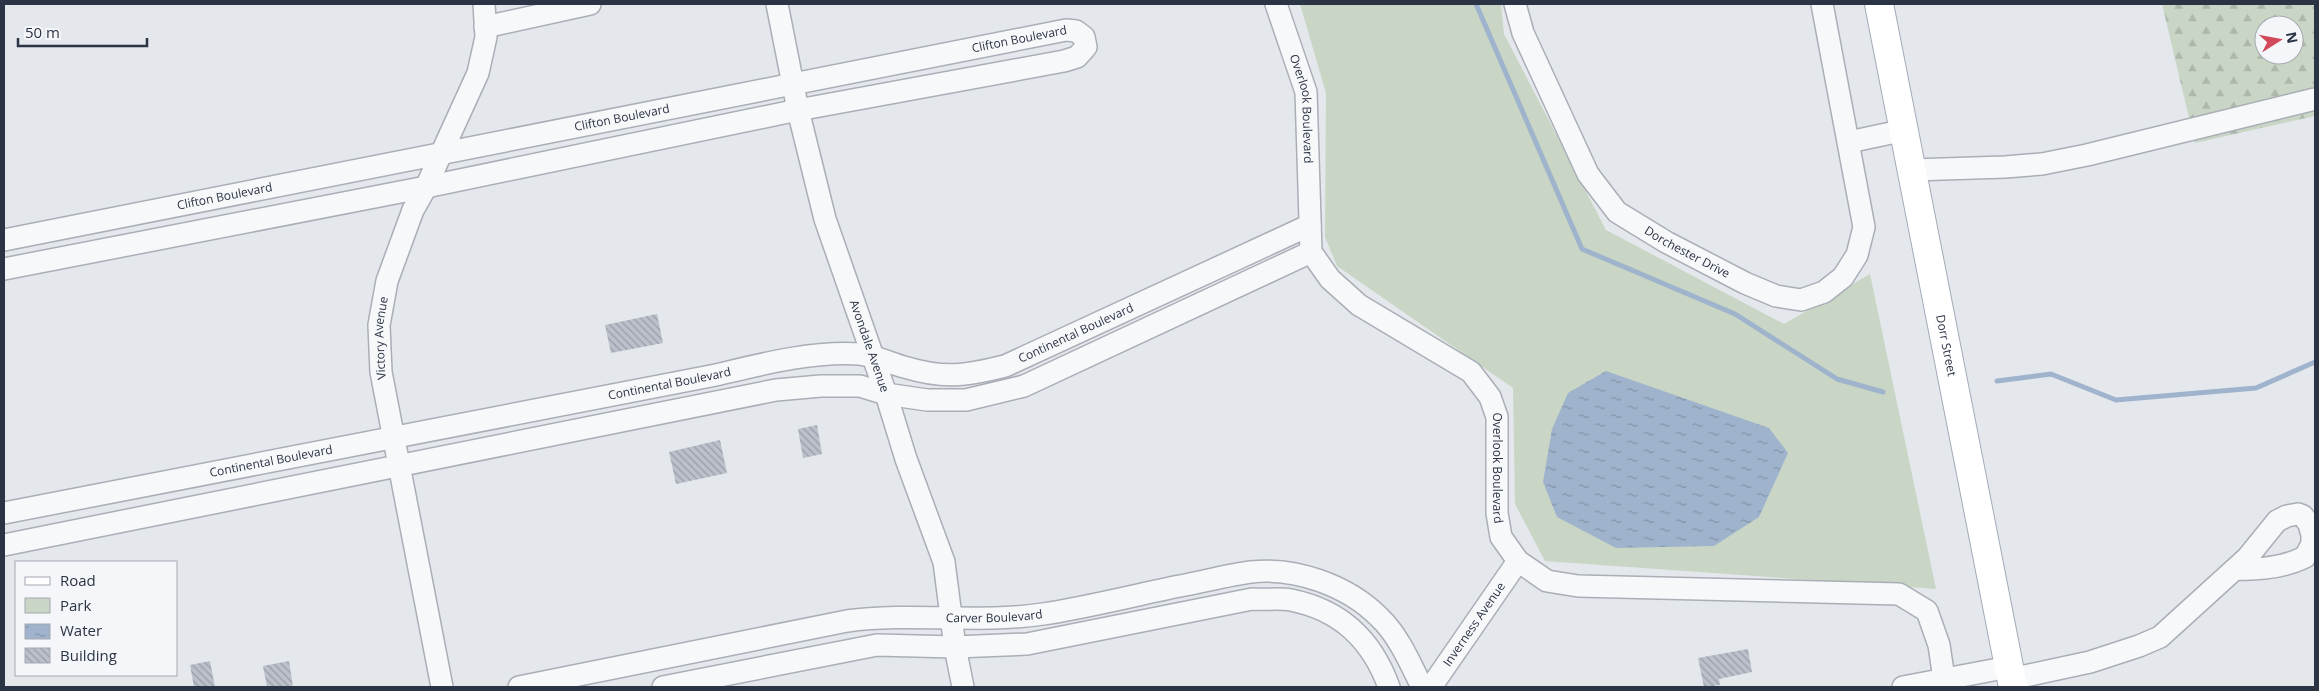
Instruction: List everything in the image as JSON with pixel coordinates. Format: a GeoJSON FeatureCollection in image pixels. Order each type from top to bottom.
{"type":"FeatureCollection","features":[{"type":"Feature","properties":{"kind":"main road","name":"Dorr Street"},"geometry":{"type":"LineString","coordinates":[[1879,4],[2011,678]]}},
{"type":"Feature","properties":{"kind":"street","name":"Victory Avenue"},"geometry":{"type":"LineString","coordinates":[[442,687],[381,372],[379,324],[387,281],[413,210],[426,187],[478,73],[486,37],[484,4]]}},
{"type":"Feature","properties":{"kind":"street"},"geometry":{"type":"LineString","coordinates":[[485,28],[590,4]]}},
{"type":"Feature","properties":{"kind":"street","name":"Avondale Avenue"},"geometry":{"type":"LineString","coordinates":[[778,4],[798,110],[825,219],[874,358],[906,459],[944,562],[955,647],[963,687]]}},
{"type":"Feature","properties":{"kind":"street","name":"Overlook Boulevard"},"geometry":{"type":"LineString","coordinates":[[1276,4],[1306,92],[1311,252],[1330,278],[1359,304],[1471,372],[1490,397],[1497,417],[1497,512],[1501,537],[1518,561],[1547,582],[1578,586],[1899,594],[1927,611],[1939,645],[1944,679]]}},
{"type":"Feature","properties":{"kind":"street","name":"Dorchester Drive"},"geometry":{"type":"LineString","coordinates":[[1515,4],[1523,33],[1588,174],[1617,212],[1666,242],[1768,293],[1801,300],[1824,292],[1843,277],[1857,256],[1864,227],[1822,4]]}},
{"type":"Feature","properties":{"kind":"street","name":"Clifton Boulevard"},"geometry":{"type":"LineString","coordinates":[[4,240],[1066,30],[1076,30],[1084,37],[1086,47],[1077,57],[1064,61],[798,110],[426,187],[4,269]]}},
{"type":"Feature","properties":{"kind":"street"},"geometry":{"type":"LineString","coordinates":[[1912,170],[2042,164],[2088,155],[2315,99]]}},
{"type":"Feature","properties":{"kind":"street"},"geometry":{"type":"LineString","coordinates":[[1849,142],[1905,130]]}},
{"type":"Feature","properties":{"kind":"street","name":"Continental Boulevard"},"geometry":{"type":"LineString","coordinates":[[4,513],[707,377],[769,363],[861,354],[935,376],[966,375],[1005,366],[1310,225]]}},
{"type":"Feature","properties":{"kind":"street","name":"Continental Boulevard"},"geometry":{"type":"LineString","coordinates":[[4,545],[776,390],[820,386],[860,386],[886,394],[927,400],[966,400],[1024,386],[1311,252]]}},
{"type":"Feature","properties":{"kind":"street","name":"Inverness Avenue"},"geometry":{"type":"LineString","coordinates":[[1431,687],[1518,561]]}},
{"type":"Feature","properties":{"kind":"street"},"geometry":{"type":"LineString","coordinates":[[1903,687],[1944,679],[2011,678],[2090,662],[2139,646],[2160,636],[2236,569]]}},
{"type":"Feature","properties":{"kind":"street","name":"Carver Boulevard"},"geometry":{"type":"LineString","coordinates":[[518,687],[848,621],[877,617],[978,619],[1043,614],[1251,572],[1300,575],[1330,585],[1354,598],[1379,616],[1397,638],[1422,687]]}},
{"type":"Feature","properties":{"kind":"street"},"geometry":{"type":"LineString","coordinates":[[662,687],[877,645],[955,647],[1027,644],[1252,599],[1290,600],[1327,611],[1360,635],[1384,673],[1390,687]]}},
{"type":"Feature","properties":{"kind":"green space"},"geometry":{"type":"Polygon","coordinates":[[[1300,4],[1501,4],[1504,34],[1606,230],[1784,324],[1870,274],[1936,589],[1545,561],[1515,504],[1513,388],[1337,266],[1325,237],[1326,93],[1300,4]]]}},
{"type":"Feature","properties":{"kind":"green space"},"geometry":{"type":"Polygon","coordinates":[[[2162,4],[2315,4],[2315,116],[2195,143],[2162,4]]]}},
{"type":"Feature","properties":{"kind":"water"},"geometry":{"type":"Polygon","coordinates":[[[1606,371],[1769,428],[1788,453],[1759,517],[1714,546],[1616,548],[1557,517],[1543,482],[1552,429],[1568,393],[1606,371]]]}},
{"type":"Feature","properties":{"kind":"building"},"geometry":{"type":"Polygon","coordinates":[[[657,314],[663,343],[611,353],[605,325],[657,314]]]}},
{"type":"Feature","properties":{"kind":"building"},"geometry":{"type":"Polygon","coordinates":[[[817,425],[822,454],[803,458],[798,429],[817,425]]]}},
{"type":"Feature","properties":{"kind":"building"},"geometry":{"type":"Polygon","coordinates":[[[720,440],[727,473],[676,484],[669,452],[720,440]]]}},
{"type":"Feature","properties":{"kind":"building"},"geometry":{"type":"Polygon","coordinates":[[[1748,649],[1752,672],[1719,679],[1720,685],[1704,687],[1698,658],[1748,649]]]}},
{"type":"Feature","properties":{"kind":"building"},"geometry":{"type":"Polygon","coordinates":[[[210,661],[215,687],[194,687],[190,665],[210,661]]]}},
{"type":"Feature","properties":{"kind":"building"},"geometry":{"type":"Polygon","coordinates":[[[289,661],[293,687],[267,687],[263,666],[289,661]]]}},
{"type":"Feature","properties":{"kind":"waterway"},"geometry":{"type":"LineString","coordinates":[[1476,4],[1582,249],[1735,314],[1837,379],[1883,392]]}},
{"type":"Feature","properties":{"kind":"waterway"},"geometry":{"type":"LineString","coordinates":[[1997,381],[2051,374],[2116,400],[2256,388],[2315,362]]}}]}
